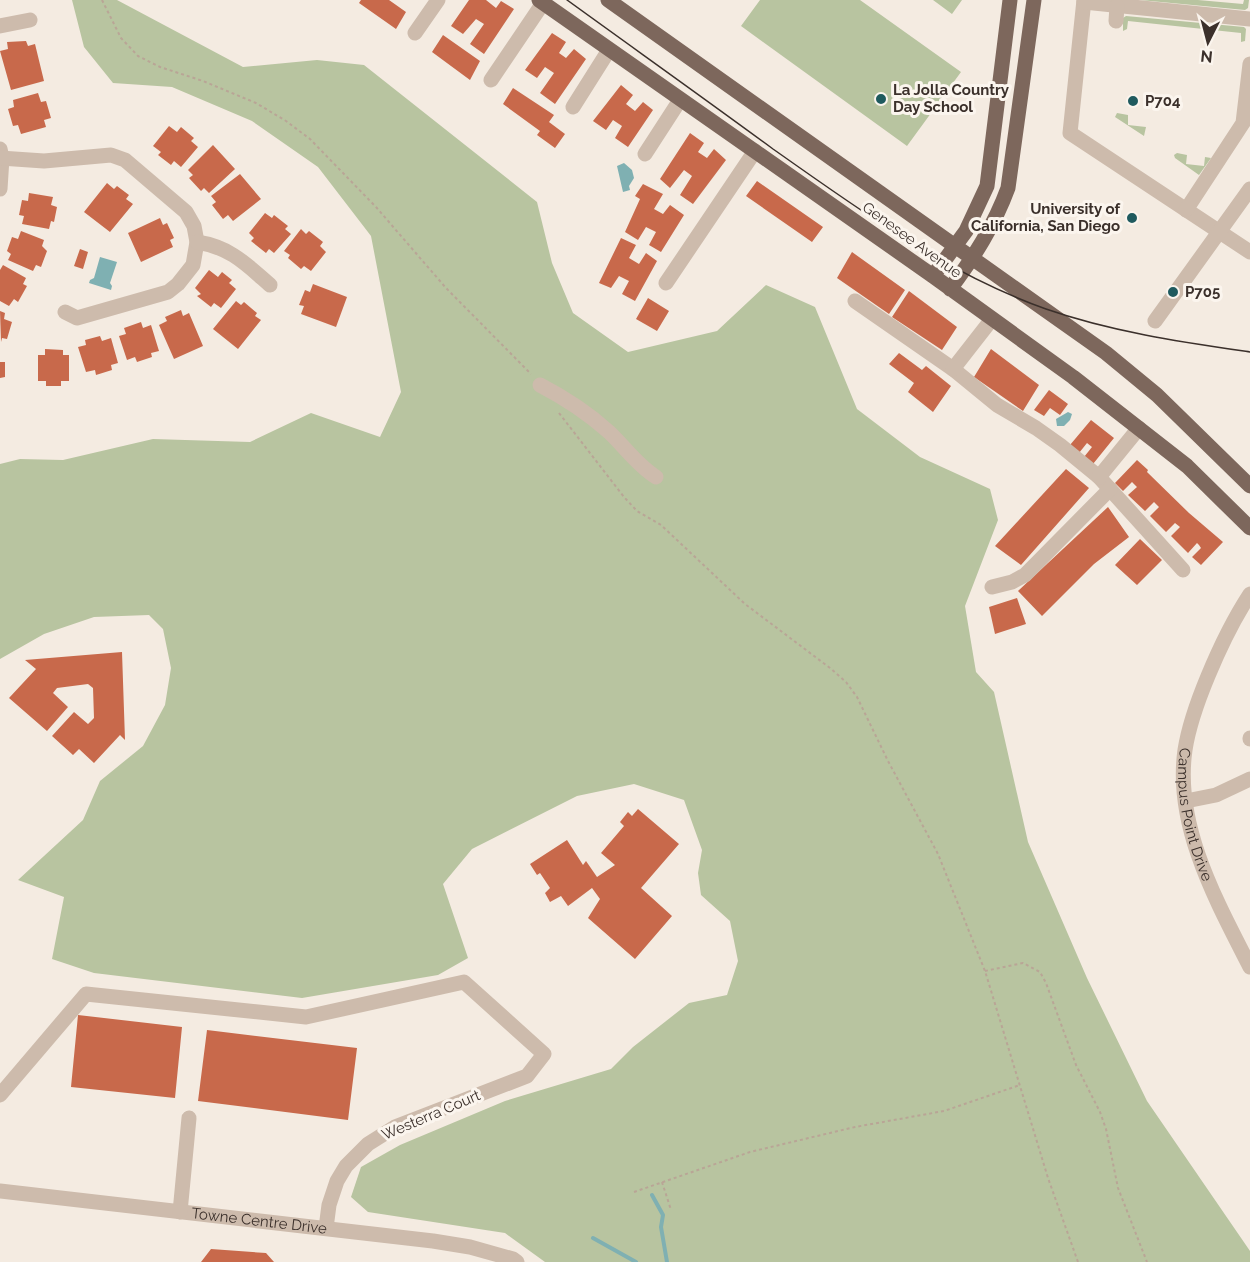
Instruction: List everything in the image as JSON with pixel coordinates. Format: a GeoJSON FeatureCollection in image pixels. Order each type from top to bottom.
{"type":"FeatureCollection","features":[{"type":"Feature","properties":{"kind":"main road","name":"Genesee Avenue"},"geometry":{"type":"LineString","coordinates":[[608,0],[624,5],[1106,353],[1157,395],[1250,486]]}},
{"type":"Feature","properties":{"kind":"main road"},"geometry":{"type":"LineString","coordinates":[[933,276],[966,231],[987,186],[1010,0]]}},
{"type":"Feature","properties":{"kind":"main road"},"geometry":{"type":"LineString","coordinates":[[950,289],[973,259],[998,216],[1008,188],[1034,0]]}},
{"type":"Feature","properties":{"kind":"main road","name":"Genesee Avenue"},"geometry":{"type":"LineString","coordinates":[[541,2],[933,276],[1139,428],[1186,466],[1250,528]]}},
{"type":"Feature","properties":{"kind":"street"},"geometry":{"type":"LineString","coordinates":[[415,33],[438,0]]}},
{"type":"Feature","properties":{"kind":"street"},"geometry":{"type":"LineString","coordinates":[[1250,19],[1117,13],[1084,1],[1070,134],[1250,252]]}},
{"type":"Feature","properties":{"kind":"street"},"geometry":{"type":"LineString","coordinates":[[491,80],[541,2]]}},
{"type":"Feature","properties":{"kind":"street"},"geometry":{"type":"LineString","coordinates":[[0,27],[30,20]]}},
{"type":"Feature","properties":{"kind":"street"},"geometry":{"type":"LineString","coordinates":[[573,107],[609,50]]}},
{"type":"Feature","properties":{"kind":"street"},"geometry":{"type":"LineString","coordinates":[[1186,210],[1243,123],[1250,64]]}},
{"type":"Feature","properties":{"kind":"street"},"geometry":{"type":"LineString","coordinates":[[645,154],[680,100]]}},
{"type":"Feature","properties":{"kind":"street"},"geometry":{"type":"LineString","coordinates":[[666,284],[754,150]]}},
{"type":"Feature","properties":{"kind":"street"},"geometry":{"type":"LineString","coordinates":[[0,189],[1,155],[44,161],[111,155],[125,160],[186,212],[194,226],[197,242],[193,266],[178,284],[168,291],[77,318],[65,312]]}},
{"type":"Feature","properties":{"kind":"street"},"geometry":{"type":"LineString","coordinates":[[1155,321],[1250,189]]}},
{"type":"Feature","properties":{"kind":"street"},"geometry":{"type":"LineString","coordinates":[[197,242],[214,245],[235,255],[270,285]]}},
{"type":"Feature","properties":{"kind":"street"},"geometry":{"type":"LineString","coordinates":[[855,301],[953,369],[997,405],[1036,428],[1099,477],[1183,570]]}},
{"type":"Feature","properties":{"kind":"street"},"geometry":{"type":"LineString","coordinates":[[953,369],[992,319]]}},
{"type":"Feature","properties":{"kind":"street"},"geometry":{"type":"LineString","coordinates":[[540,385],[571,401],[609,432],[643,469],[656,477]]}},
{"type":"Feature","properties":{"kind":"street"},"geometry":{"type":"LineString","coordinates":[[1099,477],[1139,428]]}},
{"type":"Feature","properties":{"kind":"street"},"geometry":{"type":"LineString","coordinates":[[992,587],[1012,582],[1024,575],[1110,489]]}},
{"type":"Feature","properties":{"kind":"street","name":"Campus Point Drive"},"geometry":{"type":"LineString","coordinates":[[1250,594],[1216,656],[1189,729],[1184,777],[1191,828],[1215,900],[1250,967]]}},
{"type":"Feature","properties":{"kind":"street"},"geometry":{"type":"LineString","coordinates":[[1186,801],[1216,795],[1250,779]]}},
{"type":"Feature","properties":{"kind":"street","name":"Westerra Court"},"geometry":{"type":"LineString","coordinates":[[0,1095],[86,994],[306,1017],[464,982],[544,1054],[527,1076],[395,1127],[368,1144],[346,1166],[337,1181],[329,1205],[326,1228]]}},
{"type":"Feature","properties":{"kind":"street"},"geometry":{"type":"LineString","coordinates":[[180,1212],[189,1118]]}},
{"type":"Feature","properties":{"kind":"street","name":"Towne Centre Drive"},"geometry":{"type":"LineString","coordinates":[[0,1191],[326,1228],[470,1247],[517,1262]]}},
{"type":"Feature","properties":{"kind":"path"},"geometry":{"type":"LineString","coordinates":[[102,0],[121,38],[138,56],[160,67],[203,81],[256,103],[310,139],[376,207],[446,288],[540,385]]}},
{"type":"Feature","properties":{"kind":"path"},"geometry":{"type":"LineString","coordinates":[[556,409],[637,511],[668,530],[745,604],[830,668],[858,697],[888,761],[938,854],[986,971],[1048,1178],[1078,1262]]}},
{"type":"Feature","properties":{"kind":"path"},"geometry":{"type":"LineString","coordinates":[[986,971],[1023,963],[1040,972],[1076,1065],[1107,1129],[1118,1188],[1146,1262]]}},
{"type":"Feature","properties":{"kind":"path"},"geometry":{"type":"LineString","coordinates":[[634,1192],[750,1152],[855,1127],[944,1111],[1020,1085]]}},
{"type":"Feature","properties":{"kind":"path"},"geometry":{"type":"LineString","coordinates":[[662,1182],[671,1210]]}},
{"type":"Feature","properties":{"kind":"green space"},"geometry":{"type":"Polygon","coordinates":[[[72,0],[117,0],[243,67],[317,60],[364,65],[537,202],[552,263],[573,313],[628,352],[717,331],[766,285],[815,307],[857,409],[920,457],[990,489],[998,520],[965,606],[976,672],[994,692],[1028,842],[1087,978],[1147,1101],[1250,1251],[1250,1262],[545,1262],[505,1233],[368,1212],[351,1197],[361,1167],[400,1145],[505,1101],[611,1069],[633,1047],[689,1003],[727,995],[738,961],[730,921],[701,895],[698,873],[702,850],[684,800],[634,784],[577,796],[472,849],[443,884],[468,958],[438,975],[302,998],[94,973],[52,959],[64,897],[18,880],[83,820],[100,781],[143,746],[165,705],[171,668],[163,629],[149,615],[94,617],[44,634],[0,659],[0,464],[20,459],[63,460],[153,439],[250,442],[311,413],[380,437],[401,392],[371,236],[318,167],[252,121],[172,87],[113,83],[84,47],[72,0]]]}},
{"type":"Feature","properties":{"kind":"green space"},"geometry":{"type":"Polygon","coordinates":[[[760,0],[860,0],[961,72],[907,146],[741,26],[760,0]]]}},
{"type":"Feature","properties":{"kind":"green space"},"geometry":{"type":"Polygon","coordinates":[[[933,0],[962,0],[952,14],[933,0]]]}},
{"type":"Feature","properties":{"kind":"green space"},"geometry":{"type":"Polygon","coordinates":[[[1140,0],[1198,0],[1243,4],[1244,0],[1249,0],[1248,8],[1245,10],[1140,0]]]}},
{"type":"Feature","properties":{"kind":"green space"},"geometry":{"type":"Polygon","coordinates":[[[1126,16],[1244,27],[1246,29],[1245,41],[1241,42],[1241,33],[1128,21],[1127,29],[1123,31],[1123,18],[1126,16]]]}},
{"type":"Feature","properties":{"kind":"green space"},"geometry":{"type":"Polygon","coordinates":[[[1117,113],[1128,115],[1128,125],[1146,127],[1144,136],[1115,117],[1117,113]]]}},
{"type":"Feature","properties":{"kind":"green space"},"geometry":{"type":"Polygon","coordinates":[[[1177,153],[1187,155],[1186,164],[1204,166],[1205,157],[1211,158],[1199,175],[1175,158],[1174,155],[1177,153]]]}},
{"type":"Feature","properties":{"kind":"water"},"geometry":{"type":"Polygon","coordinates":[[[624,163],[632,170],[634,178],[629,186],[630,190],[623,192],[617,166],[624,163]]]}},
{"type":"Feature","properties":{"kind":"water"},"geometry":{"type":"Polygon","coordinates":[[[100,257],[117,262],[110,283],[111,290],[89,283],[94,278],[100,257]]]}},
{"type":"Feature","properties":{"kind":"water"},"geometry":{"type":"Polygon","coordinates":[[[1068,412],[1072,414],[1070,420],[1064,426],[1057,426],[1056,419],[1068,412]]]}},
{"type":"Feature","properties":{"kind":"building"},"geometry":{"type":"Polygon","coordinates":[[[361,0],[389,0],[406,12],[396,29],[359,3],[361,0]]]}},
{"type":"Feature","properties":{"kind":"building"},"geometry":{"type":"Polygon","coordinates":[[[469,0],[486,0],[496,8],[501,1],[514,9],[484,54],[470,44],[484,24],[476,19],[463,34],[451,26],[469,0]]]}},
{"type":"Feature","properties":{"kind":"building"},"geometry":{"type":"Polygon","coordinates":[[[552,33],[566,42],[559,53],[566,58],[574,49],[586,59],[555,104],[540,93],[554,73],[545,67],[537,78],[525,70],[552,33]]]}},
{"type":"Feature","properties":{"kind":"building"},"geometry":{"type":"Polygon","coordinates":[[[443,35],[480,61],[470,80],[432,52],[443,35]]]}},
{"type":"Feature","properties":{"kind":"building"},"geometry":{"type":"Polygon","coordinates":[[[26,41],[28,46],[35,44],[44,81],[11,90],[0,51],[8,49],[7,42],[26,41]]]}},
{"type":"Feature","properties":{"kind":"building"},"geometry":{"type":"Polygon","coordinates":[[[621,85],[633,95],[626,104],[635,111],[643,102],[653,110],[628,147],[615,138],[622,126],[613,120],[606,130],[593,121],[621,85]]]}},
{"type":"Feature","properties":{"kind":"building"},"geometry":{"type":"Polygon","coordinates":[[[513,88],[554,115],[549,122],[565,134],[555,148],[537,135],[540,131],[503,104],[513,88]]]}},
{"type":"Feature","properties":{"kind":"building"},"geometry":{"type":"Polygon","coordinates":[[[38,93],[41,102],[46,101],[51,118],[44,120],[46,127],[21,134],[18,125],[13,126],[8,109],[14,107],[13,100],[38,93]]]}},
{"type":"Feature","properties":{"kind":"building"},"geometry":{"type":"Polygon","coordinates":[[[169,126],[177,132],[181,127],[194,138],[191,141],[198,147],[181,167],[174,161],[171,165],[158,155],[161,152],[153,146],[169,126]]]}},
{"type":"Feature","properties":{"kind":"building"},"geometry":{"type":"Polygon","coordinates":[[[690,133],[704,143],[698,152],[707,158],[714,149],[726,160],[693,204],[680,195],[692,176],[684,170],[670,188],[660,179],[690,133]]]}},
{"type":"Feature","properties":{"kind":"building"},"geometry":{"type":"Polygon","coordinates":[[[213,145],[235,169],[209,193],[204,188],[201,191],[189,178],[193,175],[188,170],[213,145]]]}},
{"type":"Feature","properties":{"kind":"building"},"geometry":{"type":"Polygon","coordinates":[[[240,174],[261,199],[233,221],[228,215],[223,219],[212,205],[216,202],[211,196],[240,174]]]}},
{"type":"Feature","properties":{"kind":"building"},"geometry":{"type":"Polygon","coordinates":[[[757,181],[823,227],[812,242],[746,196],[757,181]]]}},
{"type":"Feature","properties":{"kind":"building"},"geometry":{"type":"Polygon","coordinates":[[[107,183],[114,189],[117,186],[129,195],[126,199],[133,204],[110,232],[84,212],[107,183]]]}},
{"type":"Feature","properties":{"kind":"building"},"geometry":{"type":"Polygon","coordinates":[[[643,184],[663,194],[654,209],[663,214],[670,205],[684,215],[661,252],[649,245],[656,232],[646,227],[638,240],[625,232],[640,199],[635,196],[643,184]]]}},
{"type":"Feature","properties":{"kind":"building"},"geometry":{"type":"Polygon","coordinates":[[[29,193],[53,197],[51,205],[57,207],[54,222],[51,221],[49,229],[22,224],[24,216],[19,215],[22,200],[28,201],[29,193]]]}},
{"type":"Feature","properties":{"kind":"building"},"geometry":{"type":"Polygon","coordinates":[[[265,213],[272,218],[274,215],[288,226],[285,229],[291,234],[274,253],[269,249],[266,253],[251,241],[254,238],[249,233],[265,213]]]}},
{"type":"Feature","properties":{"kind":"building"},"geometry":{"type":"Polygon","coordinates":[[[160,218],[163,225],[167,223],[174,238],[170,240],[173,247],[141,262],[128,233],[160,218]]]}},
{"type":"Feature","properties":{"kind":"building"},"geometry":{"type":"Polygon","coordinates":[[[301,229],[306,234],[309,231],[323,242],[320,246],[326,252],[311,271],[304,266],[301,269],[288,258],[290,255],[284,251],[301,229]]]}},
{"type":"Feature","properties":{"kind":"building"},"geometry":{"type":"Polygon","coordinates":[[[21,231],[44,240],[42,246],[47,251],[41,267],[36,265],[33,271],[8,260],[11,254],[7,251],[12,237],[18,239],[21,231]]]}},
{"type":"Feature","properties":{"kind":"building"},"geometry":{"type":"Polygon","coordinates":[[[621,238],[636,245],[629,258],[639,264],[646,253],[657,261],[635,301],[622,294],[629,281],[619,276],[611,288],[599,283],[621,238]]]}},
{"type":"Feature","properties":{"kind":"building"},"geometry":{"type":"Polygon","coordinates":[[[80,249],[88,252],[83,269],[74,266],[80,249]]]}},
{"type":"Feature","properties":{"kind":"building"},"geometry":{"type":"Polygon","coordinates":[[[852,252],[905,290],[889,314],[837,278],[852,252]]]}},
{"type":"Feature","properties":{"kind":"building"},"geometry":{"type":"Polygon","coordinates":[[[3,265],[26,278],[23,284],[27,286],[18,302],[14,299],[9,306],[0,301],[0,270],[3,265]]]}},
{"type":"Feature","properties":{"kind":"building"},"geometry":{"type":"Polygon","coordinates":[[[209,270],[218,277],[222,272],[232,280],[229,283],[236,289],[221,308],[214,303],[211,307],[197,296],[201,294],[195,288],[209,270]]]}},
{"type":"Feature","properties":{"kind":"building"},"geometry":{"type":"Polygon","coordinates":[[[313,284],[347,297],[336,327],[301,314],[304,306],[299,305],[305,290],[310,292],[313,284]]]}},
{"type":"Feature","properties":{"kind":"building"},"geometry":{"type":"Polygon","coordinates":[[[909,291],[957,327],[942,350],[892,317],[909,291]]]}},
{"type":"Feature","properties":{"kind":"building"},"geometry":{"type":"Polygon","coordinates":[[[648,298],[669,311],[657,331],[636,319],[648,298]]]}},
{"type":"Feature","properties":{"kind":"building"},"geometry":{"type":"Polygon","coordinates":[[[236,301],[241,305],[244,302],[257,313],[255,316],[261,320],[238,349],[213,329],[236,301]]]}},
{"type":"Feature","properties":{"kind":"building"},"geometry":{"type":"Polygon","coordinates":[[[181,310],[183,316],[189,313],[203,346],[174,359],[159,325],[167,321],[165,317],[181,310]]]}},
{"type":"Feature","properties":{"kind":"building"},"geometry":{"type":"Polygon","coordinates":[[[0,311],[5,313],[4,319],[12,322],[7,339],[2,338],[1,342],[0,311]]]}},
{"type":"Feature","properties":{"kind":"building"},"geometry":{"type":"Polygon","coordinates":[[[141,322],[143,328],[151,325],[159,351],[151,353],[152,357],[137,362],[135,357],[127,360],[119,336],[126,334],[124,328],[141,322]]]}},
{"type":"Feature","properties":{"kind":"building"},"geometry":{"type":"Polygon","coordinates":[[[100,336],[102,341],[111,338],[118,363],[111,365],[112,370],[96,375],[95,370],[86,372],[78,347],[86,345],[85,340],[100,336]]]}},
{"type":"Feature","properties":{"kind":"building"},"geometry":{"type":"Polygon","coordinates":[[[45,349],[63,350],[63,355],[69,355],[69,381],[61,381],[61,386],[46,386],[46,381],[38,381],[38,355],[45,355],[45,349]]]}},
{"type":"Feature","properties":{"kind":"building"},"geometry":{"type":"Polygon","coordinates":[[[991,349],[1039,385],[1023,411],[974,377],[991,349]]]}},
{"type":"Feature","properties":{"kind":"building"},"geometry":{"type":"Polygon","coordinates":[[[899,353],[922,370],[926,366],[951,386],[933,412],[908,392],[914,383],[889,364],[899,353]]]}},
{"type":"Feature","properties":{"kind":"building"},"geometry":{"type":"Polygon","coordinates":[[[0,362],[5,362],[5,377],[0,378],[0,362]]]}},
{"type":"Feature","properties":{"kind":"building"},"geometry":{"type":"Polygon","coordinates":[[[1049,390],[1068,404],[1060,415],[1050,408],[1044,416],[1034,410],[1049,390]]]}},
{"type":"Feature","properties":{"kind":"building"},"geometry":{"type":"Polygon","coordinates":[[[1091,420],[1114,438],[1093,464],[1084,457],[1092,447],[1087,443],[1079,453],[1070,445],[1091,420]]]}},
{"type":"Feature","properties":{"kind":"building"},"geometry":{"type":"Polygon","coordinates":[[[1137,460],[1189,513],[1223,542],[1201,565],[1192,557],[1201,548],[1197,543],[1188,553],[1171,536],[1180,527],[1175,523],[1166,532],[1150,516],[1159,507],[1154,502],[1145,511],[1128,495],[1137,487],[1132,482],[1123,491],[1115,483],[1137,460]]]}},
{"type":"Feature","properties":{"kind":"building"},"geometry":{"type":"Polygon","coordinates":[[[1066,469],[1089,488],[1021,565],[995,546],[1066,469]]]}},
{"type":"Feature","properties":{"kind":"building"},"geometry":{"type":"Polygon","coordinates":[[[1108,507],[1129,537],[1094,564],[1042,616],[1018,591],[1108,507]]]}},
{"type":"Feature","properties":{"kind":"building"},"geometry":{"type":"Polygon","coordinates":[[[1140,539],[1162,560],[1137,585],[1115,565],[1140,539]]]}},
{"type":"Feature","properties":{"kind":"building"},"geometry":{"type":"Polygon","coordinates":[[[1017,598],[1026,624],[995,634],[989,607],[1017,598]]]}},
{"type":"Feature","properties":{"kind":"building"},"geometry":{"type":"Polygon","coordinates":[[[122,652],[125,740],[120,735],[94,763],[79,749],[73,755],[52,736],[74,712],[88,724],[94,718],[93,688],[88,684],[57,688],[53,693],[68,707],[47,731],[9,698],[36,669],[25,660],[122,652]]]}},
{"type":"Feature","properties":{"kind":"building"},"geometry":{"type":"Polygon","coordinates":[[[638,809],[679,844],[641,888],[672,916],[635,959],[588,918],[600,899],[592,888],[568,906],[561,896],[550,902],[545,893],[550,888],[540,873],[537,875],[530,864],[567,840],[583,865],[586,861],[597,877],[615,865],[601,853],[624,826],[620,822],[628,812],[632,816],[638,809]]]}},
{"type":"Feature","properties":{"kind":"building"},"geometry":{"type":"Polygon","coordinates":[[[78,1015],[182,1027],[175,1098],[71,1087],[78,1015]]]}},
{"type":"Feature","properties":{"kind":"building"},"geometry":{"type":"Polygon","coordinates":[[[207,1030],[357,1048],[348,1120],[198,1101],[207,1030]]]}},
{"type":"Feature","properties":{"kind":"building"},"geometry":{"type":"Polygon","coordinates":[[[211,1249],[266,1253],[274,1262],[201,1262],[211,1249]]]}},
{"type":"Feature","properties":{"kind":"waterway"},"geometry":{"type":"LineString","coordinates":[[652,1195],[663,1215],[661,1227],[667,1262]]}},
{"type":"Feature","properties":{"kind":"waterway"},"geometry":{"type":"LineString","coordinates":[[593,1238],[636,1262]]}},
{"type":"Feature","properties":{"kind":"tram line"},"geometry":{"type":"LineString","coordinates":[[567,0],[838,195],[938,259],[1009,294],[1071,317],[1173,340],[1250,352]]}},
{"type":"Feature","properties":{"kind":"place","name":"La Jolla Country Day School"},"geometry":{"type":"Point","coordinates":[881,99]}},
{"type":"Feature","properties":{"kind":"place","name":"P704"},"geometry":{"type":"Point","coordinates":[1133,101]}},
{"type":"Feature","properties":{"kind":"place","name":"University of California, San Diego"},"geometry":{"type":"Point","coordinates":[1132,218]}},
{"type":"Feature","properties":{"kind":"place","name":"P705"},"geometry":{"type":"Point","coordinates":[1173,292]}}]}
